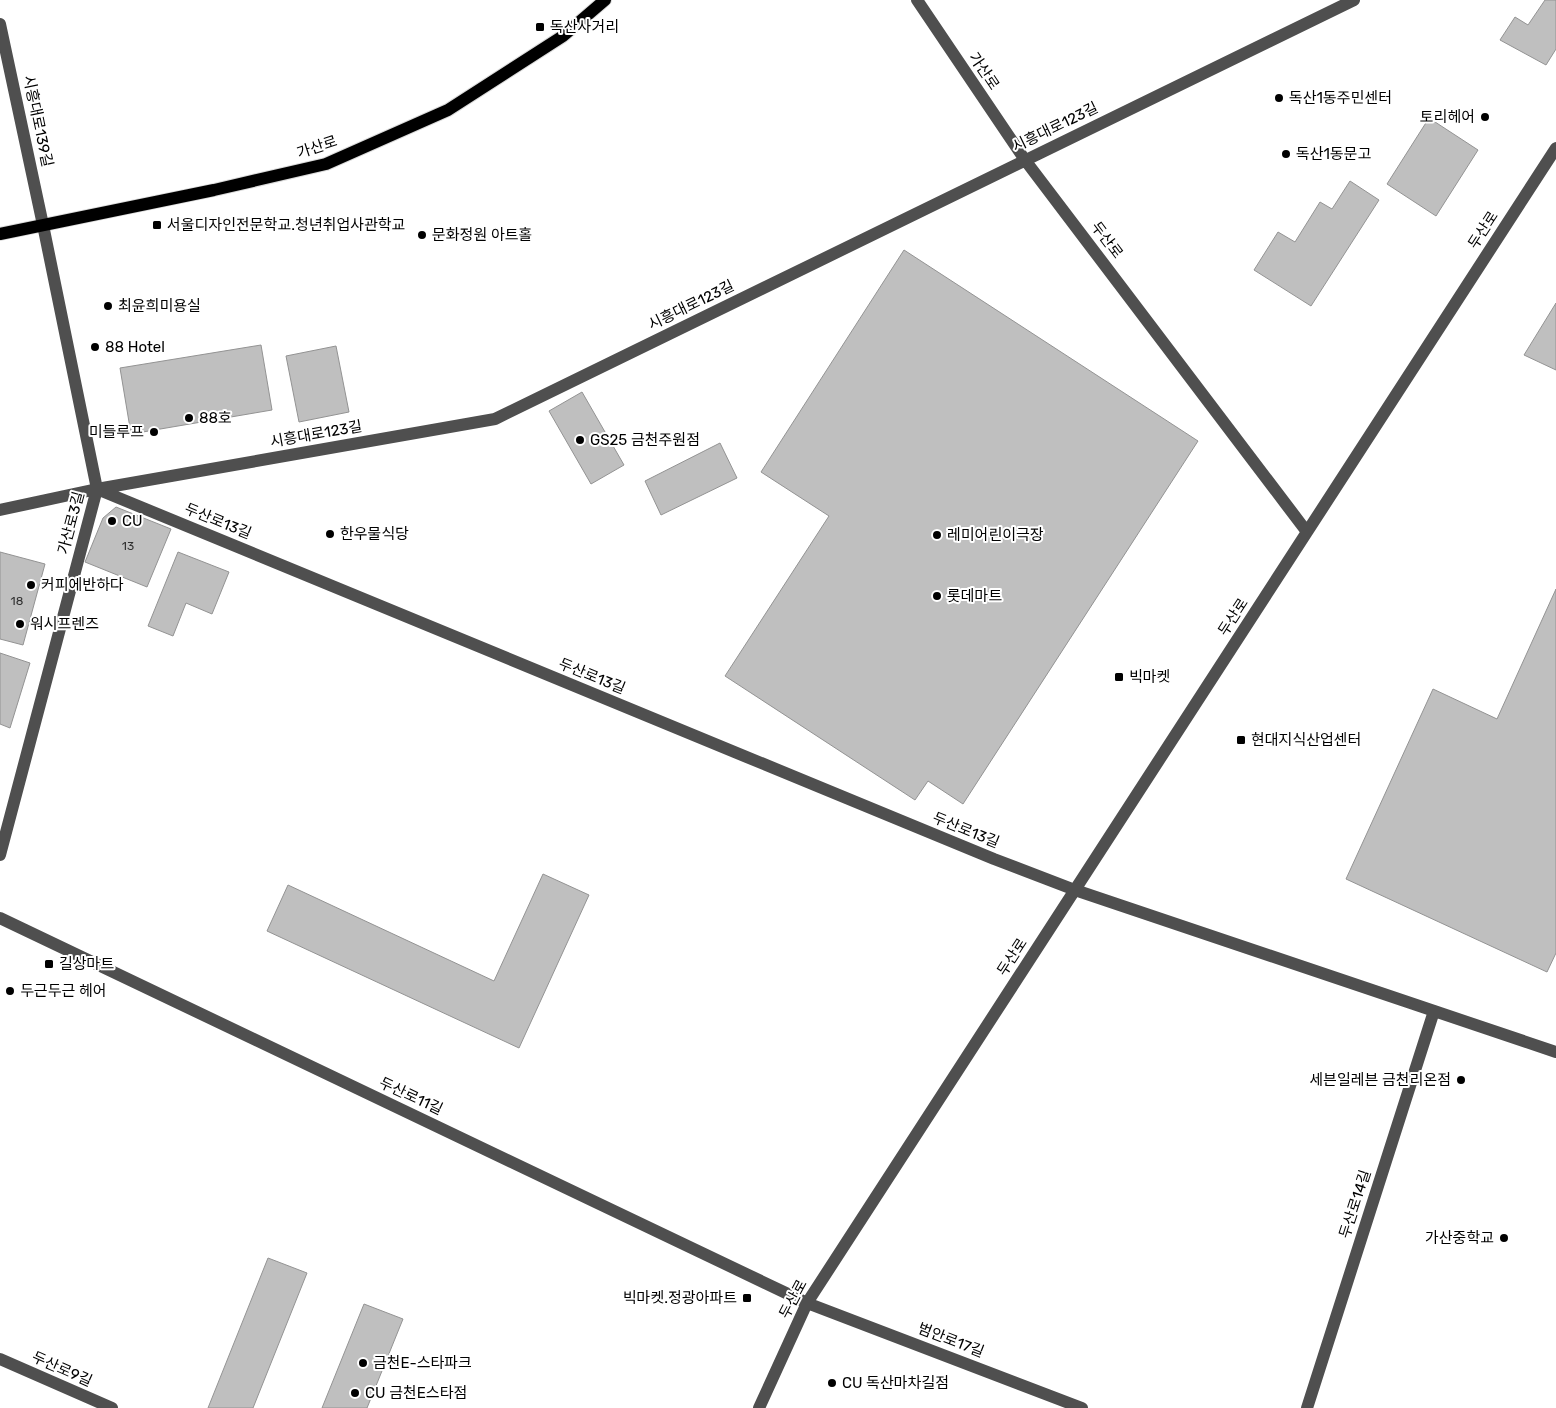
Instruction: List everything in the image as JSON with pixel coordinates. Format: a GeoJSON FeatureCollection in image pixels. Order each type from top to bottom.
{"type":"FeatureCollection","features":[{"type":"Feature","properties":{"kind":"main road","name":"가산로"},"geometry":{"type":"LineString","coordinates":[[0,234],[214,190],[326,164],[448,110],[563,36],[605,0]]}},
{"type":"Feature","properties":{"kind":"street","name":"가산로"},"geometry":{"type":"LineString","coordinates":[[917,0],[1025,160]]}},
{"type":"Feature","properties":{"kind":"street","name":"시흥대로123길"},"geometry":{"type":"LineString","coordinates":[[0,510],[97,489],[495,419],[1354,0]]}},
{"type":"Feature","properties":{"kind":"street","name":"시흥대로139길"},"geometry":{"type":"LineString","coordinates":[[0,24],[43,225]]}},
{"type":"Feature","properties":{"kind":"street","name":"두산로"},"geometry":{"type":"LineString","coordinates":[[759,1408],[807,1303],[1556,148]]}},
{"type":"Feature","properties":{"kind":"street","name":"두산로"},"geometry":{"type":"LineString","coordinates":[[1025,160],[1307,532]]}},
{"type":"Feature","properties":{"kind":"street","name":"가산로3길"},"geometry":{"type":"LineString","coordinates":[[0,855],[97,489],[43,225]]}},
{"type":"Feature","properties":{"kind":"street","name":"두산로13길"},"geometry":{"type":"LineString","coordinates":[[97,489],[994,859],[1075,890]]}},
{"type":"Feature","properties":{"kind":"street"},"geometry":{"type":"LineString","coordinates":[[1075,890],[1556,1052]]}},
{"type":"Feature","properties":{"kind":"street","name":"두산로11길"},"geometry":{"type":"LineString","coordinates":[[0,918],[807,1303]]}},
{"type":"Feature","properties":{"kind":"street","name":"두산로14길"},"geometry":{"type":"LineString","coordinates":[[1307,1408],[1434,1010]]}},
{"type":"Feature","properties":{"kind":"street","name":"범안로17길"},"geometry":{"type":"LineString","coordinates":[[807,1303],[1082,1408]]}},
{"type":"Feature","properties":{"kind":"street","name":"두산로9길"},"geometry":{"type":"LineString","coordinates":[[0,1359],[112,1408]]}},
{"type":"Feature","properties":{"kind":"building"},"geometry":{"type":"Polygon","coordinates":[[[1545,0],[1556,0],[1556,49],[1546,65],[1500,40],[1515,17],[1528,25],[1545,0]]]}},
{"type":"Feature","properties":{"kind":"building"},"geometry":{"type":"Polygon","coordinates":[[[1429,118],[1478,150],[1436,216],[1387,184],[1429,118]]]}},
{"type":"Feature","properties":{"kind":"building"},"geometry":{"type":"Polygon","coordinates":[[[1350,181],[1379,200],[1311,306],[1254,270],[1278,232],[1295,242],[1320,202],[1332,209],[1350,181]]]}},
{"type":"Feature","properties":{"kind":"building","name":"롯데마트"},"geometry":{"type":"Polygon","coordinates":[[[904,250],[1198,441],[963,804],[928,781],[915,800],[725,676],[829,516],[761,472],[904,250]]]}},
{"type":"Feature","properties":{"kind":"building"},"geometry":{"type":"Polygon","coordinates":[[[1556,303],[1556,370],[1524,355],[1556,303]]]}},
{"type":"Feature","properties":{"kind":"building"},"geometry":{"type":"Polygon","coordinates":[[[261,345],[272,410],[131,434],[120,368],[261,345]]]}},
{"type":"Feature","properties":{"kind":"building"},"geometry":{"type":"Polygon","coordinates":[[[336,346],[349,412],[299,422],[286,356],[336,346]]]}},
{"type":"Feature","properties":{"kind":"building"},"geometry":{"type":"Polygon","coordinates":[[[582,392],[624,465],[591,484],[549,411],[582,392]]]}},
{"type":"Feature","properties":{"kind":"building"},"geometry":{"type":"Polygon","coordinates":[[[720,443],[737,478],[661,515],[645,481],[720,443]]]}},
{"type":"Feature","properties":{"kind":"building"},"geometry":{"type":"Polygon","coordinates":[[[116,507],[171,529],[147,587],[85,562],[103,518],[116,507]]]}},
{"type":"Feature","properties":{"kind":"building"},"geometry":{"type":"Polygon","coordinates":[[[0,552],[45,564],[23,645],[0,639],[0,552]]]}},
{"type":"Feature","properties":{"kind":"building"},"geometry":{"type":"Polygon","coordinates":[[[178,552],[229,572],[212,614],[186,603],[173,636],[148,626],[178,552]]]}},
{"type":"Feature","properties":{"kind":"building"},"geometry":{"type":"Polygon","coordinates":[[[1556,589],[1556,953],[1547,972],[1346,879],[1433,689],[1497,719],[1556,589]]]}},
{"type":"Feature","properties":{"kind":"building"},"geometry":{"type":"Polygon","coordinates":[[[0,653],[30,663],[10,728],[0,724],[0,653]]]}},
{"type":"Feature","properties":{"kind":"building"},"geometry":{"type":"Polygon","coordinates":[[[543,874],[589,895],[519,1048],[267,931],[288,885],[494,981],[543,874]]]}},
{"type":"Feature","properties":{"kind":"building"},"geometry":{"type":"Polygon","coordinates":[[[268,1258],[307,1273],[253,1408],[208,1408],[268,1258]]]}},
{"type":"Feature","properties":{"kind":"building","name":"금천E-스타파크"},"geometry":{"type":"Polygon","coordinates":[[[364,1304],[403,1319],[367,1408],[322,1408],[364,1304]]]}},
{"type":"Feature","properties":{"kind":"place","name":"독산사거리"},"geometry":{"type":"Point","coordinates":[540,27]}},
{"type":"Feature","properties":{"kind":"place","name":"독산1동주민센터"},"geometry":{"type":"Point","coordinates":[1279,98]}},
{"type":"Feature","properties":{"kind":"place","name":"토리헤어"},"geometry":{"type":"Point","coordinates":[1485,117]}},
{"type":"Feature","properties":{"kind":"place","name":"독산1동문고"},"geometry":{"type":"Point","coordinates":[1286,154]}},
{"type":"Feature","properties":{"kind":"place","name":"서울디자인전문학교.청년취업사관학교"},"geometry":{"type":"Point","coordinates":[157,225]}},
{"type":"Feature","properties":{"kind":"place","name":"문화정원 아트홀"},"geometry":{"type":"Point","coordinates":[422,235]}},
{"type":"Feature","properties":{"kind":"place","name":"최윤희미용실"},"geometry":{"type":"Point","coordinates":[108,306]}},
{"type":"Feature","properties":{"kind":"place","name":"88 Hotel"},"geometry":{"type":"Point","coordinates":[95,347]}},
{"type":"Feature","properties":{"kind":"place","name":"88호"},"geometry":{"type":"Point","coordinates":[189,418]}},
{"type":"Feature","properties":{"kind":"place","name":"미들루프"},"geometry":{"type":"Point","coordinates":[154,432]}},
{"type":"Feature","properties":{"kind":"place","name":"GS25 금천주원점"},"geometry":{"type":"Point","coordinates":[580,440]}},
{"type":"Feature","properties":{"kind":"place","name":"CU"},"geometry":{"type":"Point","coordinates":[112,521]}},
{"type":"Feature","properties":{"kind":"place","name":"한우물식당"},"geometry":{"type":"Point","coordinates":[330,534]}},
{"type":"Feature","properties":{"kind":"place","name":"레미어린이극장"},"geometry":{"type":"Point","coordinates":[937,535]}},
{"type":"Feature","properties":{"kind":"place","name":"커피에반하다"},"geometry":{"type":"Point","coordinates":[31,585]}},
{"type":"Feature","properties":{"kind":"place","name":"롯데마트"},"geometry":{"type":"Point","coordinates":[937,596]}},
{"type":"Feature","properties":{"kind":"place","name":"워시프렌즈"},"geometry":{"type":"Point","coordinates":[20,624]}},
{"type":"Feature","properties":{"kind":"place","name":"빅마켓"},"geometry":{"type":"Point","coordinates":[1119,677]}},
{"type":"Feature","properties":{"kind":"place","name":"현대지식산업센터"},"geometry":{"type":"Point","coordinates":[1241,740]}},
{"type":"Feature","properties":{"kind":"place","name":"길상마트"},"geometry":{"type":"Point","coordinates":[49,964]}},
{"type":"Feature","properties":{"kind":"place","name":"두근두근 헤어"},"geometry":{"type":"Point","coordinates":[10,991]}},
{"type":"Feature","properties":{"kind":"place","name":"세븐일레븐 금천리온점"},"geometry":{"type":"Point","coordinates":[1461,1080]}},
{"type":"Feature","properties":{"kind":"place","name":"가산중학교"},"geometry":{"type":"Point","coordinates":[1504,1238]}},
{"type":"Feature","properties":{"kind":"place","name":"빅마켓.정광아파트"},"geometry":{"type":"Point","coordinates":[747,1298]}},
{"type":"Feature","properties":{"kind":"place","name":"금천E-스타파크"},"geometry":{"type":"Point","coordinates":[363,1363]}},
{"type":"Feature","properties":{"kind":"place","name":"CU 독산마차길점"},"geometry":{"type":"Point","coordinates":[832,1383]}},
{"type":"Feature","properties":{"kind":"place","name":"CU 금천E스타점"},"geometry":{"type":"Point","coordinates":[355,1393]}}]}
